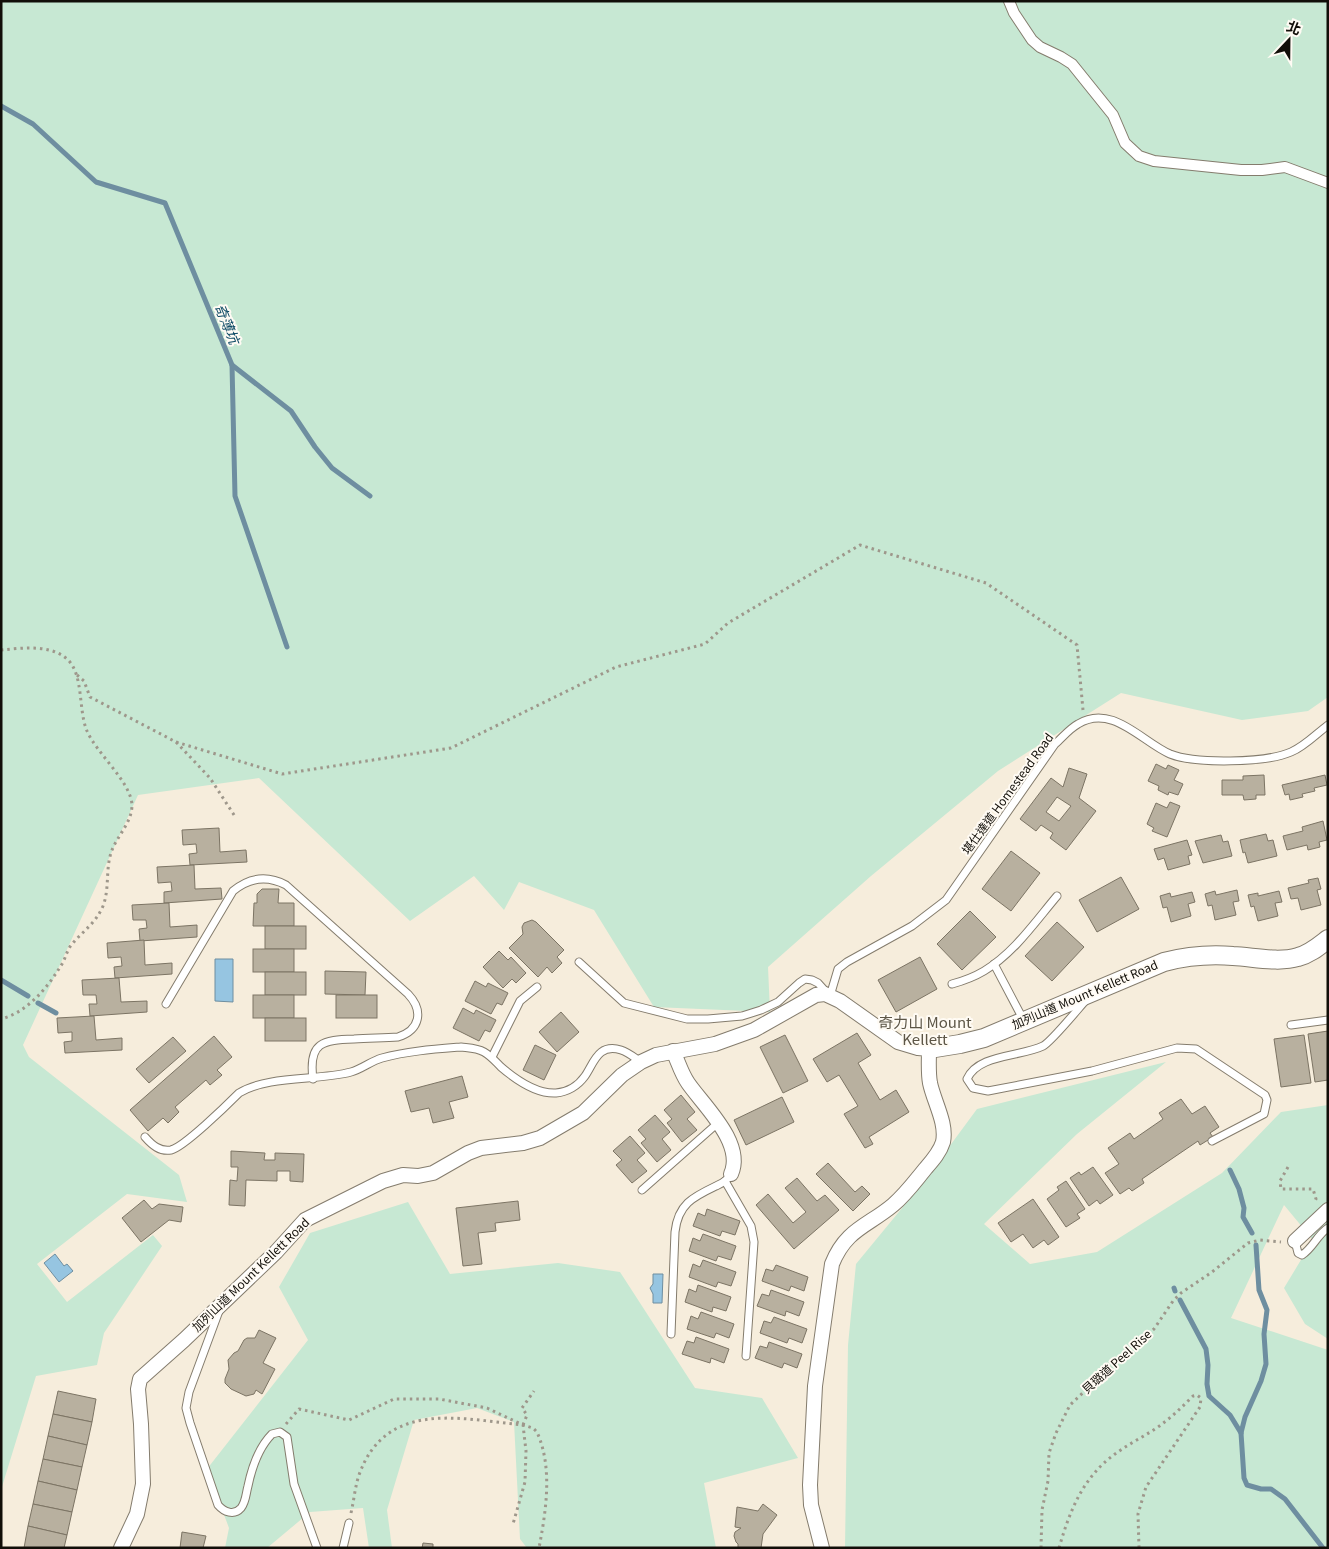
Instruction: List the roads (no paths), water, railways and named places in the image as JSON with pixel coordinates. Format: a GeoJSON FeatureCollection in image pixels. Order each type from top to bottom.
{"type":"FeatureCollection","features":[{"type":"Feature","properties":{"kind":"street"},"geometry":{"type":"LineString","coordinates":[[1009,1],[1014,13],[1032,40],[1040,47],[1072,64],[1114,115],[1125,143],[1138,156],[1154,162],[1241,170],[1285,167],[1328,183]]}},
{"type":"Feature","properties":{"kind":"street","name":"加列山道 Mount Kellett Road"},"geometry":{"type":"LineString","coordinates":[[121,1548],[137,1514],[143,1484],[138,1389],[140,1379],[276,1252],[305,1220],[383,1181],[403,1175],[418,1176],[433,1173],[468,1153],[481,1148],[523,1143],[540,1138],[583,1112],[622,1075],[641,1062],[656,1055],[732,1039],[766,1025],[812,997],[821,994],[830,996],[850,1007],[898,1042],[918,1048],[930,1049],[972,1042],[1151,966],[1180,958],[1211,955],[1274,960],[1292,958],[1308,953],[1328,939]]}},
{"type":"Feature","properties":{"kind":"street"},"geometry":{"type":"LineString","coordinates":[[822,1548],[811,1505],[810,1484],[815,1386],[829,1276],[835,1256],[845,1242],[860,1227],[894,1204],[908,1190],[940,1148],[943,1129],[930,1082],[930,1049]]}},
{"type":"Feature","properties":{"kind":"street"},"geometry":{"type":"LineString","coordinates":[[673,1051],[688,1082],[726,1133],[734,1164],[728,1178]]}},
{"type":"Feature","properties":{"kind":"street"},"geometry":{"type":"LineString","coordinates":[[1295,1241],[1328,1210]]}},
{"type":"Feature","properties":{"kind":"lane","name":"堪仕達道 Homestead Road"},"geometry":{"type":"LineString","coordinates":[[830,996],[838,969],[925,918],[946,900],[1054,744],[1084,720],[1100,719],[1117,722],[1169,753],[1186,759],[1213,761],[1270,758],[1284,755],[1301,747],[1328,725]]}},
{"type":"Feature","properties":{"kind":"lane"},"geometry":{"type":"LineString","coordinates":[[166,1004],[233,891],[256,879],[271,879],[286,885],[408,994],[416,1004],[417,1009],[414,1027],[404,1035],[398,1037],[333,1040],[322,1044],[311,1059],[312,1078]]}},
{"type":"Feature","properties":{"kind":"lane"},"geometry":{"type":"LineString","coordinates":[[952,984],[968,979],[994,964],[1010,950],[1057,896]]}},
{"type":"Feature","properties":{"kind":"lane"},"geometry":{"type":"LineString","coordinates":[[580,962],[624,1003],[687,1019],[742,1016],[761,1010],[778,1002],[805,980],[812,980],[818,983],[830,996]]}},
{"type":"Feature","properties":{"kind":"lane"},"geometry":{"type":"LineString","coordinates":[[994,964],[1024,1021]]}},
{"type":"Feature","properties":{"kind":"lane"},"geometry":{"type":"LineString","coordinates":[[492,1057],[520,1001],[537,987]]}},
{"type":"Feature","properties":{"kind":"lane"},"geometry":{"type":"LineString","coordinates":[[1094,991],[1045,1046],[982,1062],[970,1072],[967,1079],[973,1088],[988,1091],[1092,1071],[1177,1048],[1196,1049],[1265,1095],[1268,1100],[1264,1114],[1212,1141]]}},
{"type":"Feature","properties":{"kind":"lane"},"geometry":{"type":"LineString","coordinates":[[1291,1025],[1328,1020]]}},
{"type":"Feature","properties":{"kind":"lane"},"geometry":{"type":"LineString","coordinates":[[145,1138],[158,1149],[172,1150],[183,1144],[247,1088],[266,1083],[353,1072],[362,1066],[383,1058],[450,1048],[473,1048],[492,1057],[509,1073],[537,1090],[554,1093],[571,1089],[579,1083],[585,1076],[592,1061],[602,1052],[623,1050],[641,1062]]}},
{"type":"Feature","properties":{"kind":"lane"},"geometry":{"type":"LineString","coordinates":[[642,1190],[719,1122]]}},
{"type":"Feature","properties":{"kind":"lane"},"geometry":{"type":"LineString","coordinates":[[671,1334],[675,1232],[678,1216],[694,1197],[728,1178],[751,1226],[754,1242],[746,1356]]}},
{"type":"Feature","properties":{"kind":"lane"},"geometry":{"type":"LineString","coordinates":[[1295,1241],[1298,1253],[1302,1254],[1306,1252],[1321,1232],[1328,1228]]}},
{"type":"Feature","properties":{"kind":"lane"},"geometry":{"type":"LineString","coordinates":[[222,1304],[189,1392],[186,1408],[218,1505],[231,1513],[242,1507],[261,1448],[272,1434],[280,1432],[287,1437],[294,1484],[316,1548]]}},
{"type":"Feature","properties":{"kind":"lane"},"geometry":{"type":"LineString","coordinates":[[343,1548],[348,1523]]}},
{"type":"Feature","properties":{"kind":"water"},"geometry":{"type":"Polygon","coordinates":[[[215,959],[233,959],[233,1002],[215,1001],[215,959]]]}},
{"type":"Feature","properties":{"kind":"water"},"geometry":{"type":"Polygon","coordinates":[[[55,1254],[64,1266],[67,1264],[73,1271],[59,1282],[44,1263],[55,1254]]]}},
{"type":"Feature","properties":{"kind":"water"},"geometry":{"type":"Polygon","coordinates":[[[653,1274],[663,1274],[662,1303],[653,1303],[653,1294],[650,1288],[653,1284],[653,1274]]]}},
{"type":"Feature","properties":{"kind":"waterway","name":"奇薄坑"},"geometry":{"type":"LineString","coordinates":[[1,106],[33,124],[96,182],[165,203],[232,365],[235,496],[287,647]]}},
{"type":"Feature","properties":{"kind":"waterway"},"geometry":{"type":"LineString","coordinates":[[232,365],[291,411],[315,447],[332,468],[370,496]]}},
{"type":"Feature","properties":{"kind":"waterway"},"geometry":{"type":"LineString","coordinates":[[1,980],[28,996]]}},
{"type":"Feature","properties":{"kind":"waterway"},"geometry":{"type":"LineString","coordinates":[[38,1003],[56,1013]]}},
{"type":"Feature","properties":{"kind":"waterway"},"geometry":{"type":"LineString","coordinates":[[1230,1170],[1239,1189],[1244,1208],[1243,1217],[1252,1233]]}},
{"type":"Feature","properties":{"kind":"waterway"},"geometry":{"type":"LineString","coordinates":[[1256,1245],[1259,1290],[1267,1310],[1264,1334],[1266,1364],[1261,1381],[1245,1417],[1241,1433],[1244,1478],[1247,1485],[1261,1489],[1271,1489],[1285,1499],[1323,1548]]}},
{"type":"Feature","properties":{"kind":"waterway"},"geometry":{"type":"LineString","coordinates":[[1180,1300],[1206,1349],[1209,1396],[1230,1415],[1241,1433]]}},
{"type":"Feature","properties":{"kind":"district","name":"奇力山 Mount Kellett"},"geometry":{"type":"Point","coordinates":[925,1032]}}]}
